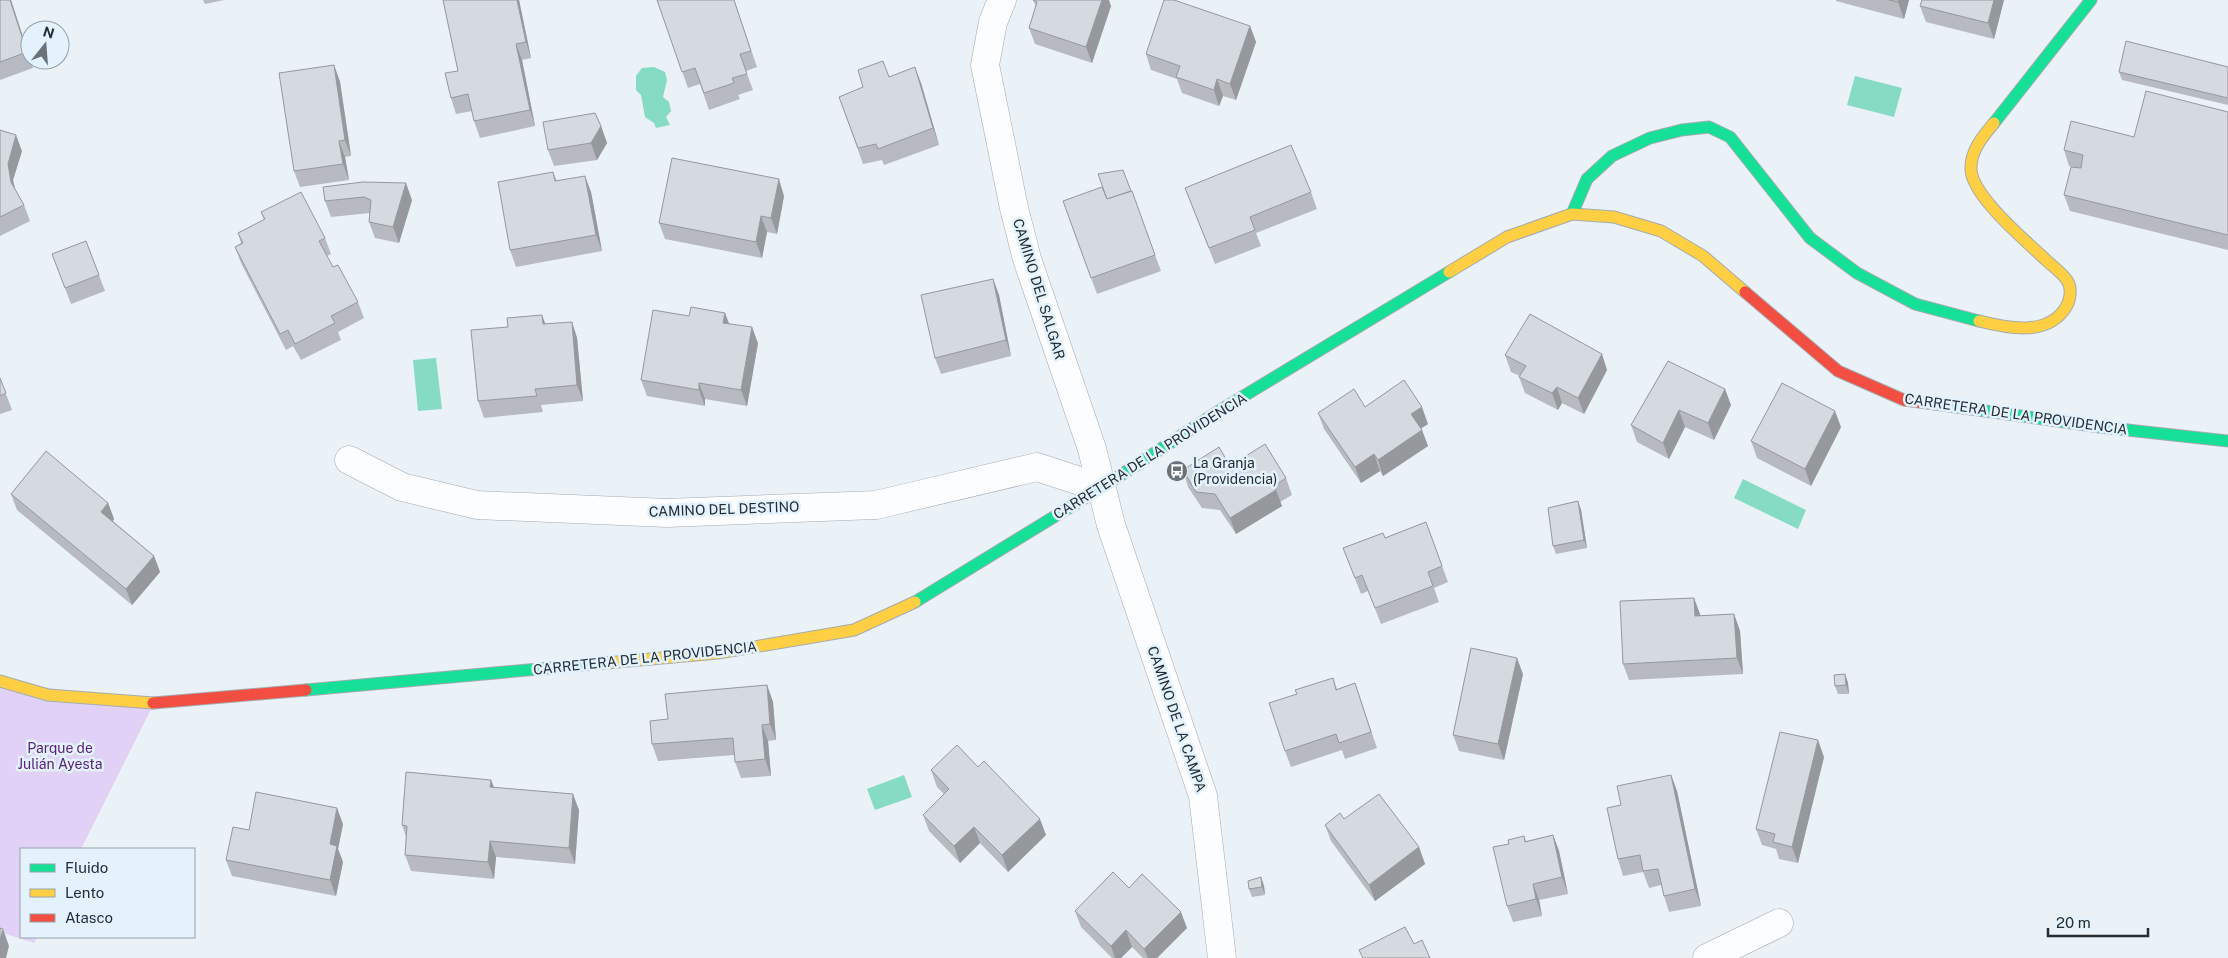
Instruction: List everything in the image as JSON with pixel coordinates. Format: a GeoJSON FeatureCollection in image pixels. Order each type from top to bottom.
{"type":"FeatureCollection","features":[{"type":"Feature","properties":{"kind":"street","name":"CAMINO DEL SALGAR"},"geometry":{"type":"LineString","coordinates":[[1002,0],[993,22],[984,65],[1027,259],[1092,449],[1101,488]]}},
{"type":"Feature","properties":{"kind":"street"},"geometry":{"type":"LineString","coordinates":[[1572,214],[1587,179],[1612,156],[1650,138],[1682,130],[1709,127],[1730,137],[1810,238],[1857,273],[1915,304],[1994,324],[2021,328],[2044,326],[2060,317],[2070,300],[2068,282],[1995,212],[1980,191],[1971,170],[1976,145],[2091,0]]}},
{"type":"Feature","properties":{"kind":"street","name":"CARRETERA DE LA PROVIDENCIA"},"geometry":{"type":"LineString","coordinates":[[0,681],[48,695],[154,703],[718,653],[854,630],[915,602],[1101,488],[1219,411],[1507,237],[1572,214],[1614,216],[1660,231],[1703,256],[1838,372],[1904,400],[2100,427],[2228,441]]}},
{"type":"Feature","properties":{"kind":"street","name":"CAMINO DEL DESTINO"},"geometry":{"type":"LineString","coordinates":[[349,460],[402,487],[477,505],[667,513],[876,504],[1038,466],[1101,488]]}},
{"type":"Feature","properties":{"kind":"street","name":"CAMINO DE LA CAMPA"},"geometry":{"type":"LineString","coordinates":[[1101,488],[1111,525],[1203,796],[1222,958]]}},
{"type":"Feature","properties":{"kind":"street"},"geometry":{"type":"LineString","coordinates":[[1707,958],[1779,923]]}},
{"type":"Feature","properties":{"kind":"green space","name":"Parque de Julián Ayesta"},"geometry":{"type":"Polygon","coordinates":[[[0,681],[154,703],[82,848],[20,848],[20,938],[36,938],[34,943],[0,932],[0,681]]]}},
{"type":"Feature","properties":{"kind":"shaded area"},"geometry":{"type":"Polygon","coordinates":[[[654,67],[665,72],[667,80],[663,97],[669,102],[671,111],[666,117],[670,125],[656,128],[654,123],[645,117],[641,95],[636,90],[636,76],[642,68],[654,67]]]}},
{"type":"Feature","properties":{"kind":"shaded area"},"geometry":{"type":"Polygon","coordinates":[[[1855,76],[1902,88],[1894,117],[1847,105],[1855,76]]]}},
{"type":"Feature","properties":{"kind":"shaded area"},"geometry":{"type":"Polygon","coordinates":[[[436,358],[442,409],[418,411],[413,360],[436,358]]]}},
{"type":"Feature","properties":{"kind":"shaded area"},"geometry":{"type":"Polygon","coordinates":[[[1743,479],[1806,510],[1798,529],[1734,498],[1743,479]]]}},
{"type":"Feature","properties":{"kind":"shaded area"},"geometry":{"type":"Polygon","coordinates":[[[904,775],[912,797],[875,810],[867,789],[904,775]]]}},
{"type":"Feature","properties":{"kind":"building"},"geometry":{"type":"Polygon","coordinates":[[[0,0],[10,0],[20,31],[20,55],[0,62],[0,0]]]}},
{"type":"Feature","properties":{"kind":"building"},"geometry":{"type":"Polygon","coordinates":[[[443,0],[517,0],[526,42],[516,44],[530,110],[474,121],[468,94],[451,98],[445,73],[458,71],[443,0]]]}},
{"type":"Feature","properties":{"kind":"building"},"geometry":{"type":"Polygon","coordinates":[[[657,0],[734,0],[751,51],[740,54],[747,74],[732,78],[734,83],[704,93],[695,68],[682,72],[657,0]]]}},
{"type":"Feature","properties":{"kind":"building"},"geometry":{"type":"Polygon","coordinates":[[[1033,0],[1102,0],[1086,47],[1029,28],[1037,2],[1033,0]]]}},
{"type":"Feature","properties":{"kind":"building"},"geometry":{"type":"Polygon","coordinates":[[[1164,0],[1174,0],[1250,26],[1230,84],[1217,79],[1214,90],[1176,77],[1180,66],[1146,54],[1164,0]]]}},
{"type":"Feature","properties":{"kind":"building"},"geometry":{"type":"Polygon","coordinates":[[[1922,0],[1994,0],[1988,23],[1920,6],[1922,0]]]}},
{"type":"Feature","properties":{"kind":"building"},"geometry":{"type":"Polygon","coordinates":[[[2126,41],[2228,67],[2228,98],[2119,72],[2126,41]]]}},
{"type":"Feature","properties":{"kind":"building"},"geometry":{"type":"Polygon","coordinates":[[[883,61],[889,77],[915,67],[933,128],[878,149],[876,144],[858,148],[839,97],[863,87],[858,70],[883,61]]]}},
{"type":"Feature","properties":{"kind":"building"},"geometry":{"type":"Polygon","coordinates":[[[334,65],[345,140],[339,141],[343,164],[294,171],[279,73],[334,65]]]}},
{"type":"Feature","properties":{"kind":"building"},"geometry":{"type":"Polygon","coordinates":[[[2146,91],[2228,112],[2228,235],[2064,195],[2071,167],[2081,168],[2083,155],[2064,150],[2071,121],[2134,137],[2146,91]]]}},
{"type":"Feature","properties":{"kind":"building"},"geometry":{"type":"Polygon","coordinates":[[[595,113],[601,126],[591,143],[548,150],[543,122],[595,113]]]}},
{"type":"Feature","properties":{"kind":"building"},"geometry":{"type":"Polygon","coordinates":[[[0,130],[16,135],[8,164],[11,182],[24,205],[0,217],[0,130]]]}},
{"type":"Feature","properties":{"kind":"building"},"geometry":{"type":"Polygon","coordinates":[[[1291,145],[1311,192],[1250,217],[1255,230],[1209,248],[1185,188],[1291,145]]]}},
{"type":"Feature","properties":{"kind":"building"},"geometry":{"type":"Polygon","coordinates":[[[672,158],[779,179],[771,218],[761,216],[756,242],[659,223],[672,158]]]}},
{"type":"Feature","properties":{"kind":"building"},"geometry":{"type":"Polygon","coordinates":[[[1123,170],[1131,191],[1107,199],[1098,174],[1123,170]]]}},
{"type":"Feature","properties":{"kind":"building"},"geometry":{"type":"Polygon","coordinates":[[[553,172],[555,181],[585,176],[596,235],[510,250],[498,182],[553,172]]]}},
{"type":"Feature","properties":{"kind":"building"},"geometry":{"type":"Polygon","coordinates":[[[363,182],[406,183],[393,227],[369,222],[371,200],[364,197],[325,201],[323,187],[363,182]]]}},
{"type":"Feature","properties":{"kind":"building"},"geometry":{"type":"Polygon","coordinates":[[[1102,187],[1107,199],[1132,191],[1155,255],[1091,278],[1063,201],[1102,187]]]}},
{"type":"Feature","properties":{"kind":"building"},"geometry":{"type":"Polygon","coordinates":[[[301,192],[325,238],[319,241],[333,267],[338,265],[358,302],[331,316],[335,323],[295,344],[288,330],[280,334],[235,247],[243,243],[238,233],[265,219],[261,212],[301,192]]]}},
{"type":"Feature","properties":{"kind":"building"},"geometry":{"type":"Polygon","coordinates":[[[86,241],[99,275],[65,288],[52,254],[86,241]]]}},
{"type":"Feature","properties":{"kind":"building"},"geometry":{"type":"Polygon","coordinates":[[[993,279],[1006,340],[935,358],[921,295],[993,279]]]}},
{"type":"Feature","properties":{"kind":"building"},"geometry":{"type":"Polygon","coordinates":[[[691,307],[725,313],[723,323],[752,327],[741,390],[699,383],[699,390],[641,380],[653,310],[689,316],[691,307]]]}},
{"type":"Feature","properties":{"kind":"building"},"geometry":{"type":"Polygon","coordinates":[[[1530,314],[1602,354],[1578,398],[1557,387],[1552,393],[1519,377],[1526,366],[1505,355],[1530,314]]]}},
{"type":"Feature","properties":{"kind":"building"},"geometry":{"type":"Polygon","coordinates":[[[542,315],[543,324],[572,322],[577,385],[535,389],[537,396],[478,401],[471,330],[508,327],[507,318],[542,315]]]}},
{"type":"Feature","properties":{"kind":"building"},"geometry":{"type":"Polygon","coordinates":[[[1668,361],[1725,389],[1708,423],[1679,410],[1663,443],[1631,425],[1668,361]]]}},
{"type":"Feature","properties":{"kind":"building"},"geometry":{"type":"Polygon","coordinates":[[[0,378],[6,393],[0,396],[0,378]]]}},
{"type":"Feature","properties":{"kind":"building"},"geometry":{"type":"Polygon","coordinates":[[[1404,380],[1422,407],[1411,414],[1422,430],[1378,460],[1374,454],[1355,467],[1318,413],[1354,389],[1365,407],[1404,380]]]}},
{"type":"Feature","properties":{"kind":"building"},"geometry":{"type":"Polygon","coordinates":[[[1782,383],[1835,411],[1805,469],[1751,441],[1782,383]]]}},
{"type":"Feature","properties":{"kind":"building"},"geometry":{"type":"Polygon","coordinates":[[[1265,444],[1286,478],[1274,486],[1276,490],[1230,518],[1215,494],[1196,492],[1183,470],[1219,447],[1230,466],[1265,444]]]}},
{"type":"Feature","properties":{"kind":"building"},"geometry":{"type":"Polygon","coordinates":[[[46,451],[108,503],[101,512],[154,556],[126,589],[11,494],[46,451]]]}},
{"type":"Feature","properties":{"kind":"building"},"geometry":{"type":"Polygon","coordinates":[[[1578,501],[1584,540],[1553,546],[1548,508],[1578,501]]]}},
{"type":"Feature","properties":{"kind":"building"},"geometry":{"type":"Polygon","coordinates":[[[1426,522],[1442,566],[1428,572],[1433,586],[1375,608],[1362,575],[1355,578],[1343,548],[1383,533],[1385,538],[1426,522]]]}},
{"type":"Feature","properties":{"kind":"building"},"geometry":{"type":"Polygon","coordinates":[[[1694,598],[1695,616],[1734,614],[1737,658],[1623,664],[1620,601],[1694,598]]]}},
{"type":"Feature","properties":{"kind":"building"},"geometry":{"type":"Polygon","coordinates":[[[1471,648],[1517,658],[1498,744],[1453,735],[1471,648]]]}},
{"type":"Feature","properties":{"kind":"building"},"geometry":{"type":"Polygon","coordinates":[[[1845,674],[1846,685],[1835,686],[1834,675],[1845,674]]]}},
{"type":"Feature","properties":{"kind":"building"},"geometry":{"type":"Polygon","coordinates":[[[1333,678],[1336,690],[1355,683],[1371,732],[1339,743],[1336,734],[1285,751],[1269,703],[1297,694],[1295,690],[1333,678]]]}},
{"type":"Feature","properties":{"kind":"building"},"geometry":{"type":"Polygon","coordinates":[[[767,685],[770,724],[762,725],[765,759],[735,762],[733,738],[652,744],[650,721],[668,719],[665,694],[767,685]]]}},
{"type":"Feature","properties":{"kind":"building"},"geometry":{"type":"Polygon","coordinates":[[[1780,732],[1818,740],[1792,847],[1773,842],[1775,834],[1756,829],[1780,732]]]}},
{"type":"Feature","properties":{"kind":"building"},"geometry":{"type":"Polygon","coordinates":[[[957,745],[978,767],[984,761],[1040,819],[1002,855],[974,827],[954,846],[923,815],[949,789],[931,770],[957,745]]]}},
{"type":"Feature","properties":{"kind":"building"},"geometry":{"type":"Polygon","coordinates":[[[406,772],[491,780],[490,787],[573,794],[569,848],[490,841],[488,862],[405,855],[407,826],[402,825],[406,772]]]}},
{"type":"Feature","properties":{"kind":"building"},"geometry":{"type":"Polygon","coordinates":[[[1671,775],[1695,889],[1664,896],[1658,869],[1643,871],[1640,855],[1618,859],[1607,808],[1621,805],[1617,786],[1671,775]]]}},
{"type":"Feature","properties":{"kind":"building"},"geometry":{"type":"Polygon","coordinates":[[[256,792],[337,808],[330,844],[337,846],[330,880],[226,860],[233,827],[249,830],[256,792]]]}},
{"type":"Feature","properties":{"kind":"building"},"geometry":{"type":"Polygon","coordinates":[[[1379,794],[1419,847],[1369,885],[1325,825],[1340,813],[1344,819],[1379,794]]]}},
{"type":"Feature","properties":{"kind":"building"},"geometry":{"type":"Polygon","coordinates":[[[1553,835],[1562,877],[1533,884],[1536,899],[1507,906],[1493,847],[1509,844],[1508,840],[1524,836],[1525,842],[1553,835]]]}},
{"type":"Feature","properties":{"kind":"building"},"geometry":{"type":"Polygon","coordinates":[[[1113,872],[1129,888],[1142,874],[1181,912],[1144,949],[1126,930],[1111,946],[1075,911],[1113,872]]]}},
{"type":"Feature","properties":{"kind":"building"},"geometry":{"type":"Polygon","coordinates":[[[1261,877],[1262,887],[1249,889],[1248,881],[1261,877]]]}},
{"type":"Feature","properties":{"kind":"building"},"geometry":{"type":"Polygon","coordinates":[[[1405,927],[1414,944],[1422,940],[1430,958],[1363,958],[1359,950],[1405,927]]]}},
{"type":"Feature","properties":{"kind":"building"},"geometry":{"type":"Polygon","coordinates":[[[0,928],[3,929],[0,940],[0,928]]]}},
{"type":"Feature","properties":{"kind":"traffic: fast"},"geometry":{"type":"LineString","coordinates":[[1994,123],[2091,0]]}},
{"type":"Feature","properties":{"kind":"traffic: fast"},"geometry":{"type":"LineString","coordinates":[[1572,214],[1587,179],[1612,156],[1650,138],[1682,130],[1709,127],[1730,137],[1810,238],[1857,273],[1915,304],[1979,321]]}},
{"type":"Feature","properties":{"kind":"traffic: fast"},"geometry":{"type":"LineString","coordinates":[[915,602],[1101,488],[1219,411],[1449,272]]}},
{"type":"Feature","properties":{"kind":"traffic: fast"},"geometry":{"type":"LineString","coordinates":[[1935,404],[2100,427],[2228,441]]}},
{"type":"Feature","properties":{"kind":"traffic: fast"},"geometry":{"type":"LineString","coordinates":[[306,690],[606,663]]}},
{"type":"Feature","properties":{"kind":"traffic: slow"},"geometry":{"type":"LineString","coordinates":[[1979,321],[2014,328],[2026,328],[2049,323],[2058,317],[2066,307],[2070,295],[2070,288],[2064,276],[2002,218],[1990,205],[1974,181],[1971,163],[1975,150],[1994,123]]}},
{"type":"Feature","properties":{"kind":"traffic: slow"},"geometry":{"type":"LineString","coordinates":[[1449,272],[1507,237],[1572,214],[1614,217],[1661,231],[1703,256],[1745,292]]}},
{"type":"Feature","properties":{"kind":"traffic: slow"},"geometry":{"type":"LineString","coordinates":[[606,663],[718,653],[854,630],[915,602]]}},
{"type":"Feature","properties":{"kind":"traffic: slow"},"geometry":{"type":"LineString","coordinates":[[0,681],[48,695],[153,703]]}},
{"type":"Feature","properties":{"kind":"traffic: jam"},"geometry":{"type":"LineString","coordinates":[[1745,292],[1838,371],[1904,400],[1935,404]]}},
{"type":"Feature","properties":{"kind":"traffic: jam"},"geometry":{"type":"LineString","coordinates":[[153,703],[306,690]]}},
{"type":"Feature","properties":{"kind":"place","name":"La Granja (Providencia)"},"geometry":{"type":"Point","coordinates":[1177,471]}}]}
